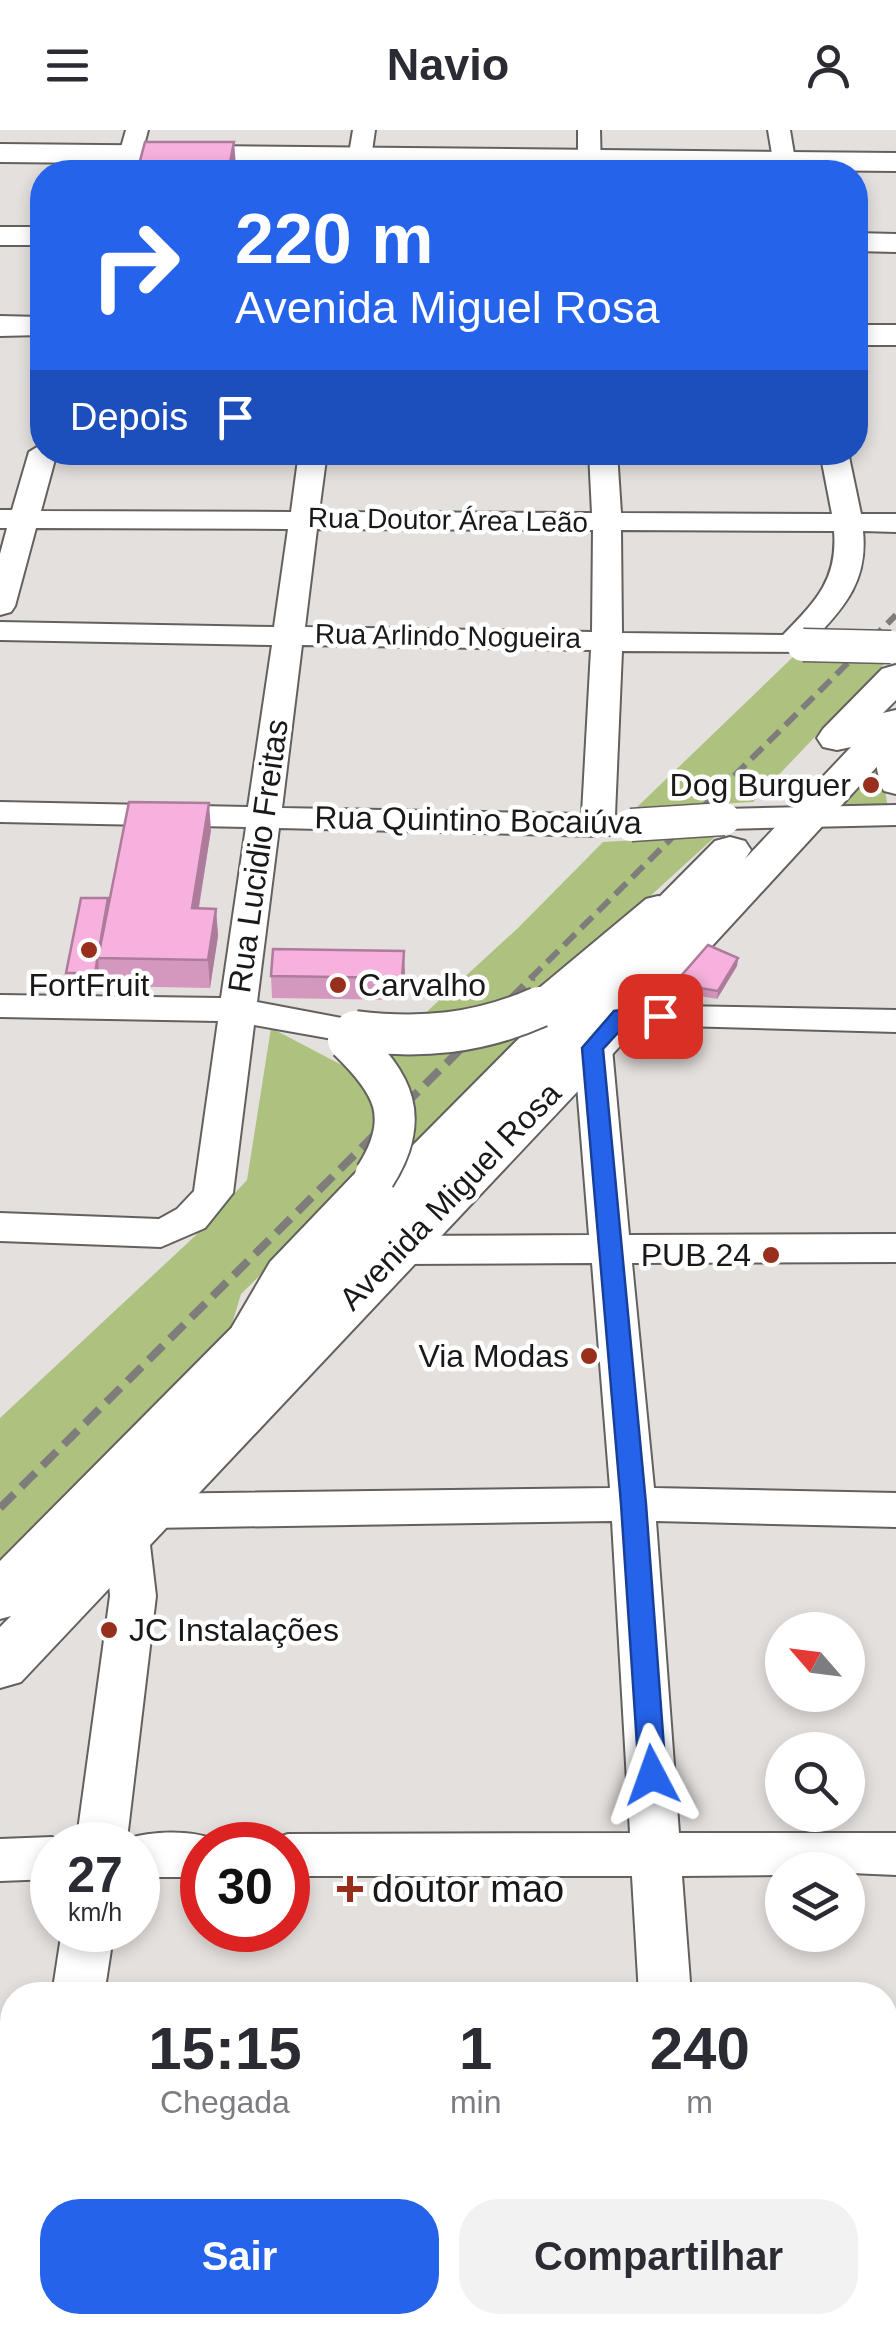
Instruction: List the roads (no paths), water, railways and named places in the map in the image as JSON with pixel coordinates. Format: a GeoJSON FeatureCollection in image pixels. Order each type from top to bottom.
{"type":"FeatureCollection","features":[{"type":"Feature","properties":{"kind":"main road"},"geometry":{"type":"LineString","coordinates":[[0,154],[361,153],[484,160]]}},
{"type":"Feature","properties":{"kind":"main road"},"geometry":{"type":"LineString","coordinates":[[868,163],[896,162]]}},
{"type":"Feature","properties":{"kind":"main road"},"geometry":{"type":"LineString","coordinates":[[0,236],[30,236]]}},
{"type":"Feature","properties":{"kind":"main road"},"geometry":{"type":"LineString","coordinates":[[868,242],[896,242]]}},
{"type":"Feature","properties":{"kind":"main road"},"geometry":{"type":"LineString","coordinates":[[0,326],[30,326]]}},
{"type":"Feature","properties":{"kind":"main road"},"geometry":{"type":"LineString","coordinates":[[868,335],[896,335]]}},
{"type":"Feature","properties":{"kind":"main road","name":"Avenida Miguel Rosa"},"geometry":{"type":"LineString","coordinates":[[7,1630],[137,1521],[607,1032],[764,818],[894,657]]}},
{"type":"Feature","properties":{"kind":"main road","name":"Avenida Miguel Rosa"},"geometry":{"type":"LineString","coordinates":[[7,1630],[240,1351],[700,881],[764,818],[891,728]]}},
{"type":"Feature","properties":{"kind":"street"},"geometry":{"type":"LineString","coordinates":[[589,130],[590,160]]}},
{"type":"Feature","properties":{"kind":"street"},"geometry":{"type":"LineString","coordinates":[[779,130],[784,160]]}},
{"type":"Feature","properties":{"kind":"street"},"geometry":{"type":"LineString","coordinates":[[0,606],[11,519],[37,465]]}},
{"type":"Feature","properties":{"kind":"street","name":"Rua Lucidio Freitas"},"geometry":{"type":"LineString","coordinates":[[0,1227],[162,1233],[179,1228],[200,1212],[213,1193],[312,465]]}},
{"type":"Feature","properties":{"kind":"street"},"geometry":{"type":"LineString","coordinates":[[604,465],[609,522],[614,826]]}},
{"type":"Feature","properties":{"kind":"street"},"geometry":{"type":"LineString","coordinates":[[797,645],[848,571],[847,523],[836,465]]}},
{"type":"Feature","properties":{"kind":"street","name":"Rua Doutor Área Leão"},"geometry":{"type":"LineString","coordinates":[[11,519],[896,523]]}},
{"type":"Feature","properties":{"kind":"street","name":"Rua Arlindo Nogueira"},"geometry":{"type":"LineString","coordinates":[[0,631],[608,639],[797,645],[894,657]]}},
{"type":"Feature","properties":{"kind":"street"},"geometry":{"type":"LineString","coordinates":[[891,728],[896,784]]}},
{"type":"Feature","properties":{"kind":"street","name":"Rua Quintino Bocaiúva"},"geometry":{"type":"LineString","coordinates":[[0,812],[614,826],[896,815]]}},
{"type":"Feature","properties":{"kind":"street"},"geometry":{"type":"LineString","coordinates":[[0,1006],[235,1010],[343,1033],[398,1038],[454,1036],[486,1028],[538,1006],[644,916],[700,881]]}},
{"type":"Feature","properties":{"kind":"street"},"geometry":{"type":"LineString","coordinates":[[664,1982],[634,1504],[608,1246],[607,1032],[896,1020]]}},
{"type":"Feature","properties":{"kind":"street"},"geometry":{"type":"LineString","coordinates":[[240,1351],[284,1272],[385,1163],[395,1130],[394,1096],[374,1064],[343,1033]]}},
{"type":"Feature","properties":{"kind":"street"},"geometry":{"type":"LineString","coordinates":[[400,1250],[608,1246],[896,1248]]}},
{"type":"Feature","properties":{"kind":"street"},"geometry":{"type":"LineString","coordinates":[[105,1822],[134,1596],[137,1521],[634,1504],[896,1510]]}},
{"type":"Feature","properties":{"kind":"street"},"geometry":{"type":"LineString","coordinates":[[310,1855],[896,1854]]}},
{"type":"Feature","properties":{"kind":"street"},"geometry":{"type":"LineString","coordinates":[[0,1860],[30,1859]]}},
{"type":"Feature","properties":{"kind":"street"},"geometry":{"type":"LineString","coordinates":[[80,1982],[85,1952]]}},
{"type":"Feature","properties":{"kind":"railway"},"geometry":{"type":"LineString","coordinates":[[530,979],[896,615]]}},
{"type":"Feature","properties":{"kind":"railway"},"geometry":{"type":"LineString","coordinates":[[0,1508],[533,977]]}},
{"type":"Feature","properties":{"kind":"place","name":"Dog Burguer"},"geometry":{"type":"Point","coordinates":[871,785]}},
{"type":"Feature","properties":{"kind":"place","name":"FortFruit"},"geometry":{"type":"Point","coordinates":[89,950]}},
{"type":"Feature","properties":{"kind":"place","name":"Carvalho"},"geometry":{"type":"Point","coordinates":[338,985]}},
{"type":"Feature","properties":{"kind":"place","name":"PUB 24"},"geometry":{"type":"Point","coordinates":[771,1255]}},
{"type":"Feature","properties":{"kind":"place","name":"Via Modas"},"geometry":{"type":"Point","coordinates":[589,1356]}},
{"type":"Feature","properties":{"kind":"place","name":"JC Instalações"},"geometry":{"type":"Point","coordinates":[109,1630]}},
{"type":"Feature","properties":{"kind":"place","name":"doutor mao"},"geometry":{"type":"Point","coordinates":[350,1889]}}]}
